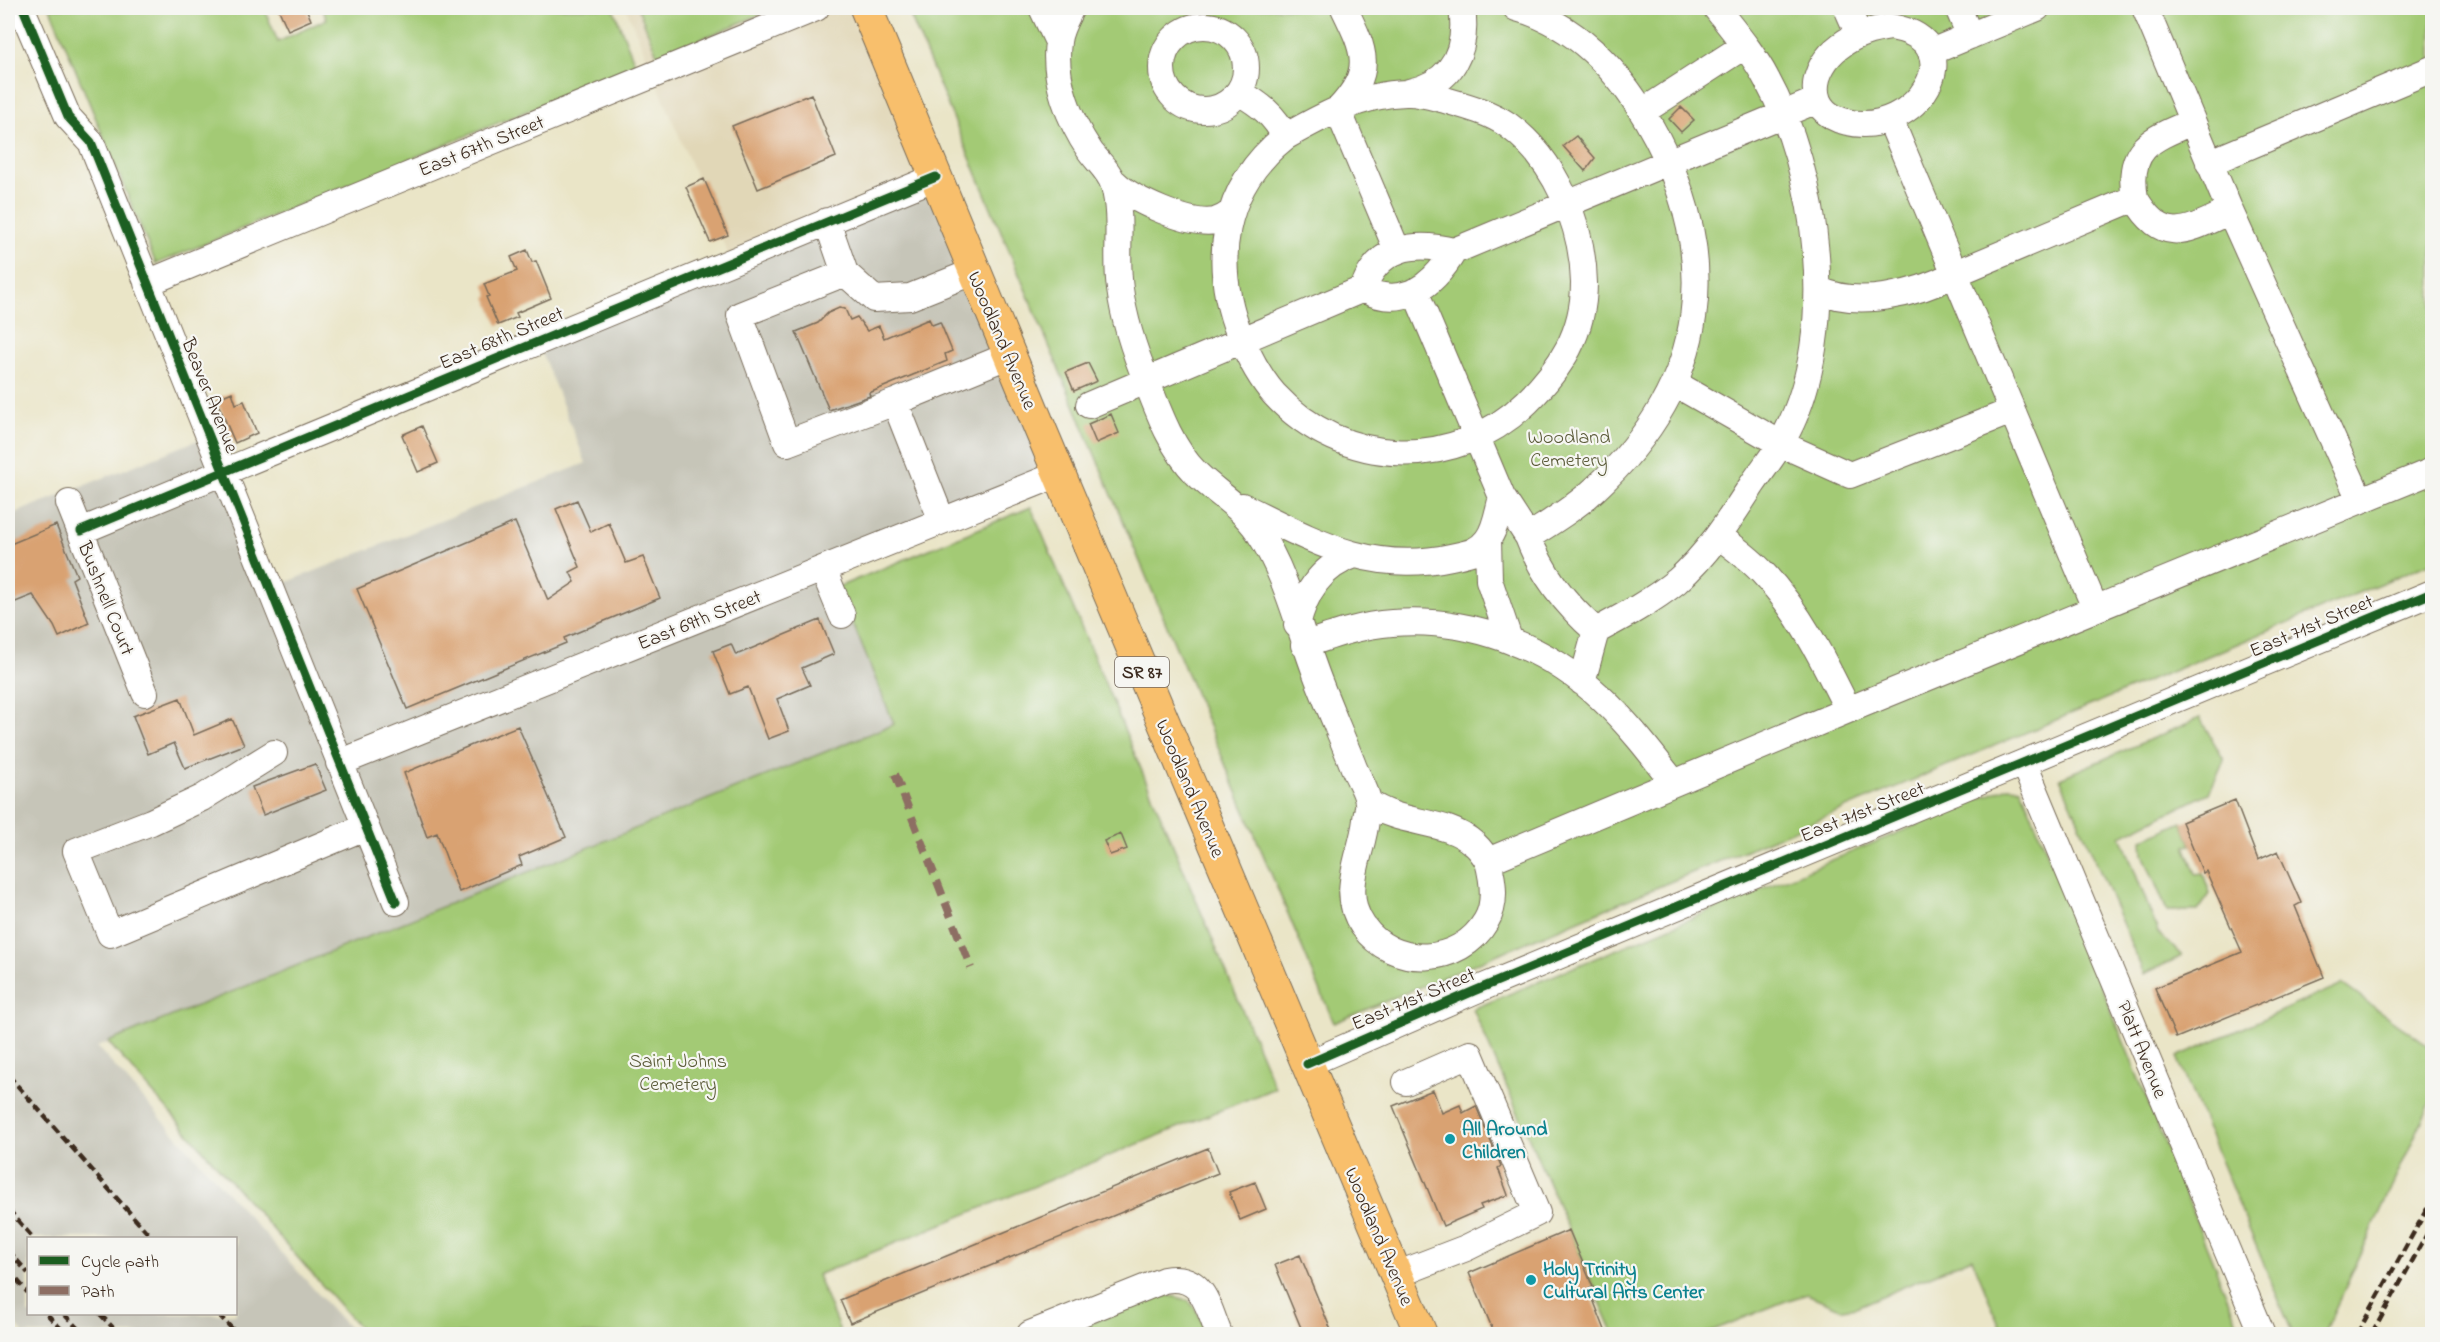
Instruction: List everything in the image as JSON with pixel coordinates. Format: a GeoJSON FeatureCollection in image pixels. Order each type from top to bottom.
{"type":"FeatureCollection","features":[{"type":"Feature","properties":{"kind":"main road","name":"Woodland Avenue"},"geometry":{"type":"LineString","coordinates":[[866,8],[1306,1064],[1422,1335]]}},
{"type":"Feature","properties":{"kind":"street","name":"East 67th Street"},"geometry":{"type":"LineString","coordinates":[[147,284],[816,8]]}},
{"type":"Feature","properties":{"kind":"street"},"geometry":{"type":"LineString","coordinates":[[1042,8],[1058,42],[1061,85],[1066,102],[1089,149],[1114,182],[1133,198],[1159,209],[1223,224]]}},
{"type":"Feature","properties":{"kind":"street"},"geometry":{"type":"LineString","coordinates":[[1058,42],[1071,8]]}},
{"type":"Feature","properties":{"kind":"street"},"geometry":{"type":"LineString","coordinates":[[1338,110],[1355,90],[1363,73],[1362,54],[1344,8]]}},
{"type":"Feature","properties":{"kind":"street"},"geometry":{"type":"LineString","coordinates":[[1363,73],[1384,87],[1409,92],[1478,110],[1508,126],[1543,163],[1567,205],[1579,240],[1583,275],[1580,319],[1573,343],[1556,370],[1526,403],[1498,426],[1454,447],[1420,453],[1385,452],[1350,444],[1310,422],[1276,397],[1259,374],[1242,341],[1232,310],[1226,284],[1223,224],[1258,162],[1285,137],[1338,110],[1361,101],[1409,92],[1435,84],[1448,73],[1456,60],[1464,38],[1462,8]]}},
{"type":"Feature","properties":{"kind":"street"},"geometry":{"type":"LineString","coordinates":[[1516,8],[1538,15],[1579,39],[1600,57],[1622,83],[1642,112],[1668,163],[1690,230],[1695,261],[1694,320],[1688,349],[1655,418],[1594,490],[1528,537]]}},
{"type":"Feature","properties":{"kind":"street"},"geometry":{"type":"LineString","coordinates":[[1582,682],[1596,632],[1629,613],[1677,580],[1719,536],[1781,444],[1802,395],[1813,344],[1818,289],[1809,196],[1798,152],[1766,77],[1716,8]]}},
{"type":"Feature","properties":{"kind":"street"},"geometry":{"type":"LineString","coordinates":[[1847,8],[1859,35]]}},
{"type":"Feature","properties":{"kind":"street"},"geometry":{"type":"LineString","coordinates":[[1958,8],[1970,36]]}},
{"type":"Feature","properties":{"kind":"street"},"geometry":{"type":"LineString","coordinates":[[1931,52],[2036,8]]}},
{"type":"Feature","properties":{"kind":"street"},"geometry":{"type":"LineString","coordinates":[[2145,8],[2209,163],[2360,500]]}},
{"type":"Feature","properties":{"kind":"street","name":"Beaver Avenue"},"geometry":{"type":"LineString","coordinates":[[18,12],[68,117],[90,142],[396,903]]}},
{"type":"Feature","properties":{"kind":"street"},"geometry":{"type":"LineString","coordinates":[[1891,27],[1904,30],[1925,43],[1931,52],[1933,66],[1929,87],[1913,105],[1890,118],[1868,123],[1848,122],[1834,118],[1817,100],[1815,88],[1820,69],[1830,54],[1859,35],[1891,27]]}},
{"type":"Feature","properties":{"kind":"street"},"geometry":{"type":"LineString","coordinates":[[1642,112],[1744,46]]}},
{"type":"Feature","properties":{"kind":"street"},"geometry":{"type":"LineString","coordinates":[[2209,163],[2433,69]]}},
{"type":"Feature","properties":{"kind":"street"},"geometry":{"type":"LineString","coordinates":[[1239,92],[1263,107],[1278,122],[1285,137]]}},
{"type":"Feature","properties":{"kind":"street"},"geometry":{"type":"LineString","coordinates":[[1363,289],[1385,297],[1415,291],[1432,281],[1454,251],[1817,100]]}},
{"type":"Feature","properties":{"kind":"street"},"geometry":{"type":"LineString","coordinates":[[1338,110],[1397,250]]}},
{"type":"Feature","properties":{"kind":"street"},"geometry":{"type":"LineString","coordinates":[[1890,118],[2095,608]]}},
{"type":"Feature","properties":{"kind":"street"},"geometry":{"type":"LineString","coordinates":[[2192,122],[2159,137],[2144,147],[2135,161],[2132,179],[2135,198],[2146,217],[2159,228],[2181,231],[2230,211]]}},
{"type":"Feature","properties":{"kind":"street","name":"East 68th Street"},"geometry":{"type":"LineString","coordinates":[[81,531],[936,177]]}},
{"type":"Feature","properties":{"kind":"street"},"geometry":{"type":"LineString","coordinates":[[1114,182],[1119,226],[1120,287],[1125,315],[1146,381],[1173,442],[1184,458],[1197,473],[1250,520],[1260,533],[1275,564],[1368,802],[1364,833],[1352,876],[1352,893],[1358,917],[1364,928],[1385,947],[1417,958],[1437,956],[1459,947],[1487,920],[1492,902],[1493,881],[1488,861],[1474,843],[1454,831],[1381,812],[1368,802]]}},
{"type":"Feature","properties":{"kind":"street"},"geometry":{"type":"LineString","coordinates":[[1818,289],[1830,296],[1860,299],[1899,294],[1937,283],[2135,198]]}},
{"type":"Feature","properties":{"kind":"street"},"geometry":{"type":"LineString","coordinates":[[827,221],[845,273],[874,299],[910,297],[975,271]]}},
{"type":"Feature","properties":{"kind":"street"},"geometry":{"type":"LineString","coordinates":[[1089,405],[1363,289],[1376,265],[1397,250],[1426,246],[1454,251]]}},
{"type":"Feature","properties":{"kind":"street"},"geometry":{"type":"LineString","coordinates":[[845,273],[740,315],[787,443],[1010,355]]}},
{"type":"Feature","properties":{"kind":"street"},"geometry":{"type":"LineString","coordinates":[[1415,291],[1502,497],[1528,537],[1554,587],[1568,605],[1596,632]]}},
{"type":"Feature","properties":{"kind":"street"},"geometry":{"type":"LineString","coordinates":[[1674,382],[1781,444],[1850,475],[2012,411]]}},
{"type":"Feature","properties":{"kind":"street"},"geometry":{"type":"LineString","coordinates":[[895,402],[942,521]]}},
{"type":"Feature","properties":{"kind":"street"},"geometry":{"type":"LineString","coordinates":[[1488,861],[2095,608],[2433,471]]}},
{"type":"Feature","properties":{"kind":"street","name":"East 69th Street"},"geometry":{"type":"LineString","coordinates":[[339,763],[1059,474]]}},
{"type":"Feature","properties":{"kind":"street"},"geometry":{"type":"LineString","coordinates":[[1502,497],[1488,539],[1489,580],[1509,639]]}},
{"type":"Feature","properties":{"kind":"street"},"geometry":{"type":"LineString","coordinates":[[1228,500],[1324,546],[1354,555],[1399,563],[1434,561],[1470,553],[1488,539]]}},
{"type":"Feature","properties":{"kind":"street","name":"Bushnell Court"},"geometry":{"type":"LineString","coordinates":[[69,503],[145,693]]}},
{"type":"Feature","properties":{"kind":"street"},"geometry":{"type":"LineString","coordinates":[[1719,536],[1749,560],[1782,594],[1815,646],[1848,710]]}},
{"type":"Feature","properties":{"kind":"street"},"geometry":{"type":"LineString","coordinates":[[1301,635],[1305,600],[1311,587],[1325,571],[1340,560],[1354,555]]}},
{"type":"Feature","properties":{"kind":"street"},"geometry":{"type":"LineString","coordinates":[[823,569],[842,615]]}},
{"type":"Feature","properties":{"kind":"street","name":"East 71st Street"},"geometry":{"type":"LineString","coordinates":[[1306,1064],[1474,991],[2433,593]]}},
{"type":"Feature","properties":{"kind":"street"},"geometry":{"type":"LineString","coordinates":[[1301,635],[1335,634],[1392,623],[1428,623],[1480,629],[1509,639],[1534,651],[1582,682],[1625,723],[1674,783]]}},
{"type":"Feature","properties":{"kind":"street"},"geometry":{"type":"LineString","coordinates":[[274,753],[202,798],[151,822],[76,851],[110,934],[365,827]]}},
{"type":"Feature","properties":{"kind":"street","name":"Platt Avenue"},"geometry":{"type":"LineString","coordinates":[[2024,764],[2262,1335]]}},
{"type":"Feature","properties":{"kind":"street"},"geometry":{"type":"LineString","coordinates":[[1396,1275],[1466,1248],[1537,1213],[1470,1054],[1406,1082]]}},
{"type":"Feature","properties":{"kind":"street"},"geometry":{"type":"LineString","coordinates":[[1030,1335],[1164,1280],[1176,1278],[1188,1280],[1204,1298],[1219,1335]]}},
{"type":"Feature","properties":{"kind":"shaded area"},"geometry":{"type":"Polygon","coordinates":[[[626,8],[866,8],[936,177],[731,261],[626,8]]]}},
{"type":"Feature","properties":{"kind":"shaded area"},"geometry":{"type":"Polygon","coordinates":[[[936,177],[1059,474],[833,565],[894,724],[97,1047],[354,1334],[24,1334],[8,1315],[8,516],[208,436],[270,589],[586,463],[537,341],[936,177]]]}},
{"type":"Feature","properties":{"kind":"green space"},"geometry":{"type":"Polygon","coordinates":[[[50,8],[264,8],[278,42],[327,19],[322,8],[613,8],[636,66],[156,264],[50,8]]]}},
{"type":"Feature","properties":{"kind":"green space"},"geometry":{"type":"Polygon","coordinates":[[[638,8],[776,8],[658,57],[638,8]]]}},
{"type":"Feature","properties":{"kind":"green space","name":"Woodland Cemetery"},"geometry":{"type":"Polygon","coordinates":[[[907,8],[2432,8],[2432,562],[1334,1023],[907,8]]]}},
{"type":"Feature","properties":{"kind":"green space","name":"Saint Johns Cemetery"},"geometry":{"type":"Polygon","coordinates":[[[1031,507],[1275,1088],[817,1275],[841,1334],[365,1334],[108,1042],[894,724],[838,587],[1031,507]]]}},
{"type":"Feature","properties":{"kind":"green space"},"geometry":{"type":"Polygon","coordinates":[[[2200,718],[2224,760],[2209,793],[2121,836],[2158,932],[2182,956],[2144,974],[2060,778],[2200,718]]]}},
{"type":"Feature","properties":{"kind":"green space"},"geometry":{"type":"Polygon","coordinates":[[[2008,787],[2021,788],[2242,1334],[2003,1334],[1972,1258],[1856,1307],[1842,1309],[1807,1294],[1704,1334],[1614,1334],[1473,1009],[2008,787]]]}},
{"type":"Feature","properties":{"kind":"green space"},"geometry":{"type":"Polygon","coordinates":[[[2182,822],[2191,845],[2185,846],[2196,874],[2203,873],[2210,894],[2198,911],[2167,911],[2143,854],[2142,840],[2182,822]]]}},
{"type":"Feature","properties":{"kind":"green space"},"geometry":{"type":"Polygon","coordinates":[[[2342,984],[2432,1049],[2432,1099],[2324,1334],[2293,1334],[2177,1057],[2342,984]]]}},
{"type":"Feature","properties":{"kind":"green space"},"geometry":{"type":"Polygon","coordinates":[[[1160,1295],[1180,1298],[1192,1304],[1207,1334],[1063,1334],[1160,1295]]]}},
{"type":"Feature","properties":{"kind":"building"},"geometry":{"type":"Polygon","coordinates":[[[278,8],[306,8],[311,20],[288,30],[278,8]]]}},
{"type":"Feature","properties":{"kind":"building"},"geometry":{"type":"Polygon","coordinates":[[[811,94],[836,157],[758,189],[732,126],[811,94]]]}},
{"type":"Feature","properties":{"kind":"building"},"geometry":{"type":"Polygon","coordinates":[[[1681,107],[1694,120],[1681,132],[1669,119],[1681,107]]]}},
{"type":"Feature","properties":{"kind":"building"},"geometry":{"type":"Polygon","coordinates":[[[1576,136],[1595,158],[1585,171],[1563,146],[1576,136]]]}},
{"type":"Feature","properties":{"kind":"building"},"geometry":{"type":"Polygon","coordinates":[[[704,179],[728,235],[710,242],[686,187],[704,179]]]}},
{"type":"Feature","properties":{"kind":"building"},"geometry":{"type":"Polygon","coordinates":[[[527,250],[532,262],[536,261],[551,298],[516,313],[518,317],[498,325],[486,297],[489,296],[484,284],[517,271],[511,257],[527,250]]]}},
{"type":"Feature","properties":{"kind":"building"},"geometry":{"type":"Polygon","coordinates":[[[839,308],[845,309],[850,320],[857,317],[867,331],[879,326],[884,338],[929,319],[932,325],[940,322],[952,351],[945,354],[947,361],[869,393],[870,396],[829,410],[796,332],[818,323],[828,313],[839,308]]]}},
{"type":"Feature","properties":{"kind":"building"},"geometry":{"type":"Polygon","coordinates":[[[1088,363],[1097,381],[1074,391],[1066,372],[1088,363]]]}},
{"type":"Feature","properties":{"kind":"building"},"geometry":{"type":"Polygon","coordinates":[[[232,392],[236,404],[244,401],[257,433],[235,443],[216,399],[232,392]]]}},
{"type":"Feature","properties":{"kind":"building"},"geometry":{"type":"Polygon","coordinates":[[[1111,414],[1119,433],[1096,443],[1088,424],[1111,414]]]}},
{"type":"Feature","properties":{"kind":"building"},"geometry":{"type":"Polygon","coordinates":[[[422,426],[438,463],[418,472],[402,435],[422,426]]]}},
{"type":"Feature","properties":{"kind":"building"},"geometry":{"type":"Polygon","coordinates":[[[577,500],[591,532],[609,523],[626,563],[643,557],[660,598],[564,638],[566,643],[407,709],[357,589],[515,522],[548,600],[575,582],[570,572],[580,567],[556,509],[577,500]]]}},
{"type":"Feature","properties":{"kind":"building"},"geometry":{"type":"Polygon","coordinates":[[[56,525],[77,576],[72,579],[89,623],[59,637],[33,595],[8,605],[8,545],[56,525]]]}},
{"type":"Feature","properties":{"kind":"building"},"geometry":{"type":"Polygon","coordinates":[[[820,620],[834,654],[802,668],[810,685],[777,699],[789,731],[768,739],[748,687],[730,694],[713,651],[731,644],[736,655],[820,620]]]}},
{"type":"Feature","properties":{"kind":"building"},"geometry":{"type":"Polygon","coordinates":[[[180,698],[194,735],[232,719],[244,745],[185,768],[174,743],[148,754],[133,716],[180,698]]]}},
{"type":"Feature","properties":{"kind":"building"},"geometry":{"type":"Polygon","coordinates":[[[518,726],[566,837],[519,857],[522,865],[459,892],[437,833],[427,837],[404,773],[518,726]]]}},
{"type":"Feature","properties":{"kind":"building"},"geometry":{"type":"Polygon","coordinates":[[[315,764],[326,790],[263,815],[252,787],[315,764]]]}},
{"type":"Feature","properties":{"kind":"building"},"geometry":{"type":"Polygon","coordinates":[[[2235,800],[2258,860],[2278,851],[2301,903],[2295,906],[2324,977],[2176,1038],[2155,988],[2242,952],[2206,871],[2203,873],[2182,822],[2235,800]]]}},
{"type":"Feature","properties":{"kind":"building"},"geometry":{"type":"Polygon","coordinates":[[[1121,834],[1127,849],[1110,855],[1104,841],[1121,834]]]}},
{"type":"Feature","properties":{"kind":"building","name":"All Around Children"},"geometry":{"type":"Polygon","coordinates":[[[1433,1090],[1442,1113],[1460,1105],[1463,1113],[1476,1106],[1501,1166],[1498,1168],[1508,1195],[1480,1205],[1482,1209],[1443,1226],[1393,1106],[1433,1090]]]}},
{"type":"Feature","properties":{"kind":"building"},"geometry":{"type":"Polygon","coordinates":[[[1208,1148],[1218,1173],[850,1323],[840,1300],[1208,1148]]]}},
{"type":"Feature","properties":{"kind":"building"},"geometry":{"type":"Polygon","coordinates":[[[1255,1182],[1266,1209],[1240,1220],[1229,1192],[1255,1182]]]}},
{"type":"Feature","properties":{"kind":"building","name":"Holy Trinity Cultural Arts Center"},"geometry":{"type":"Polygon","coordinates":[[[1569,1230],[1593,1287],[1589,1289],[1607,1335],[1495,1335],[1469,1273],[1569,1230]]]}},
{"type":"Feature","properties":{"kind":"building"},"geometry":{"type":"Polygon","coordinates":[[[1300,1255],[1333,1335],[1304,1335],[1275,1265],[1300,1255]]]}},
{"type":"Feature","properties":{"kind":"railway"},"geometry":{"type":"LineString","coordinates":[[8,1075],[151,1237]]}},
{"type":"Feature","properties":{"kind":"railway"},"geometry":{"type":"LineString","coordinates":[[2357,1334],[2432,1200]]}},
{"type":"Feature","properties":{"kind":"railway"},"geometry":{"type":"LineString","coordinates":[[8,1209],[32,1237]]}},
{"type":"Feature","properties":{"kind":"railway"},"geometry":{"type":"LineString","coordinates":[[2372,1334],[2432,1225]]}},
{"type":"Feature","properties":{"kind":"railway"},"geometry":{"type":"LineString","coordinates":[[8,1250],[27,1272]]}},
{"type":"Feature","properties":{"kind":"railway"},"geometry":{"type":"LineString","coordinates":[[8,1269],[27,1292]]}},
{"type":"Feature","properties":{"kind":"railway"},"geometry":{"type":"LineString","coordinates":[[48,1315],[66,1334]]}},
{"type":"Feature","properties":{"kind":"railway"},"geometry":{"type":"LineString","coordinates":[[65,1315],[83,1334]]}},
{"type":"Feature","properties":{"kind":"railway"},"geometry":{"type":"LineString","coordinates":[[101,1315],[119,1334]]}},
{"type":"Feature","properties":{"kind":"railway"},"geometry":{"type":"LineString","coordinates":[[219,1315],[237,1334]]}},
{"type":"Feature","properties":{"kind":"marked path"},"geometry":{"type":"LineString","coordinates":[[895,774],[971,968]]}},
{"type":"Feature","properties":{"kind":"cycle path"},"geometry":{"type":"LineString","coordinates":[[23,8],[68,117],[91,142],[396,902]]}},
{"type":"Feature","properties":{"kind":"cycle path"},"geometry":{"type":"LineString","coordinates":[[81,531],[936,177]]}},
{"type":"Feature","properties":{"kind":"cycle path"},"geometry":{"type":"LineString","coordinates":[[1307,1064],[1474,991],[2432,593]]}},
{"type":"Feature","properties":{"kind":"place","name":"All Around Children"},"geometry":{"type":"Point","coordinates":[1450,1139]}},
{"type":"Feature","properties":{"kind":"place","name":"Holy Trinity Cultural Arts Center"},"geometry":{"type":"Point","coordinates":[1531,1280]}}]}
